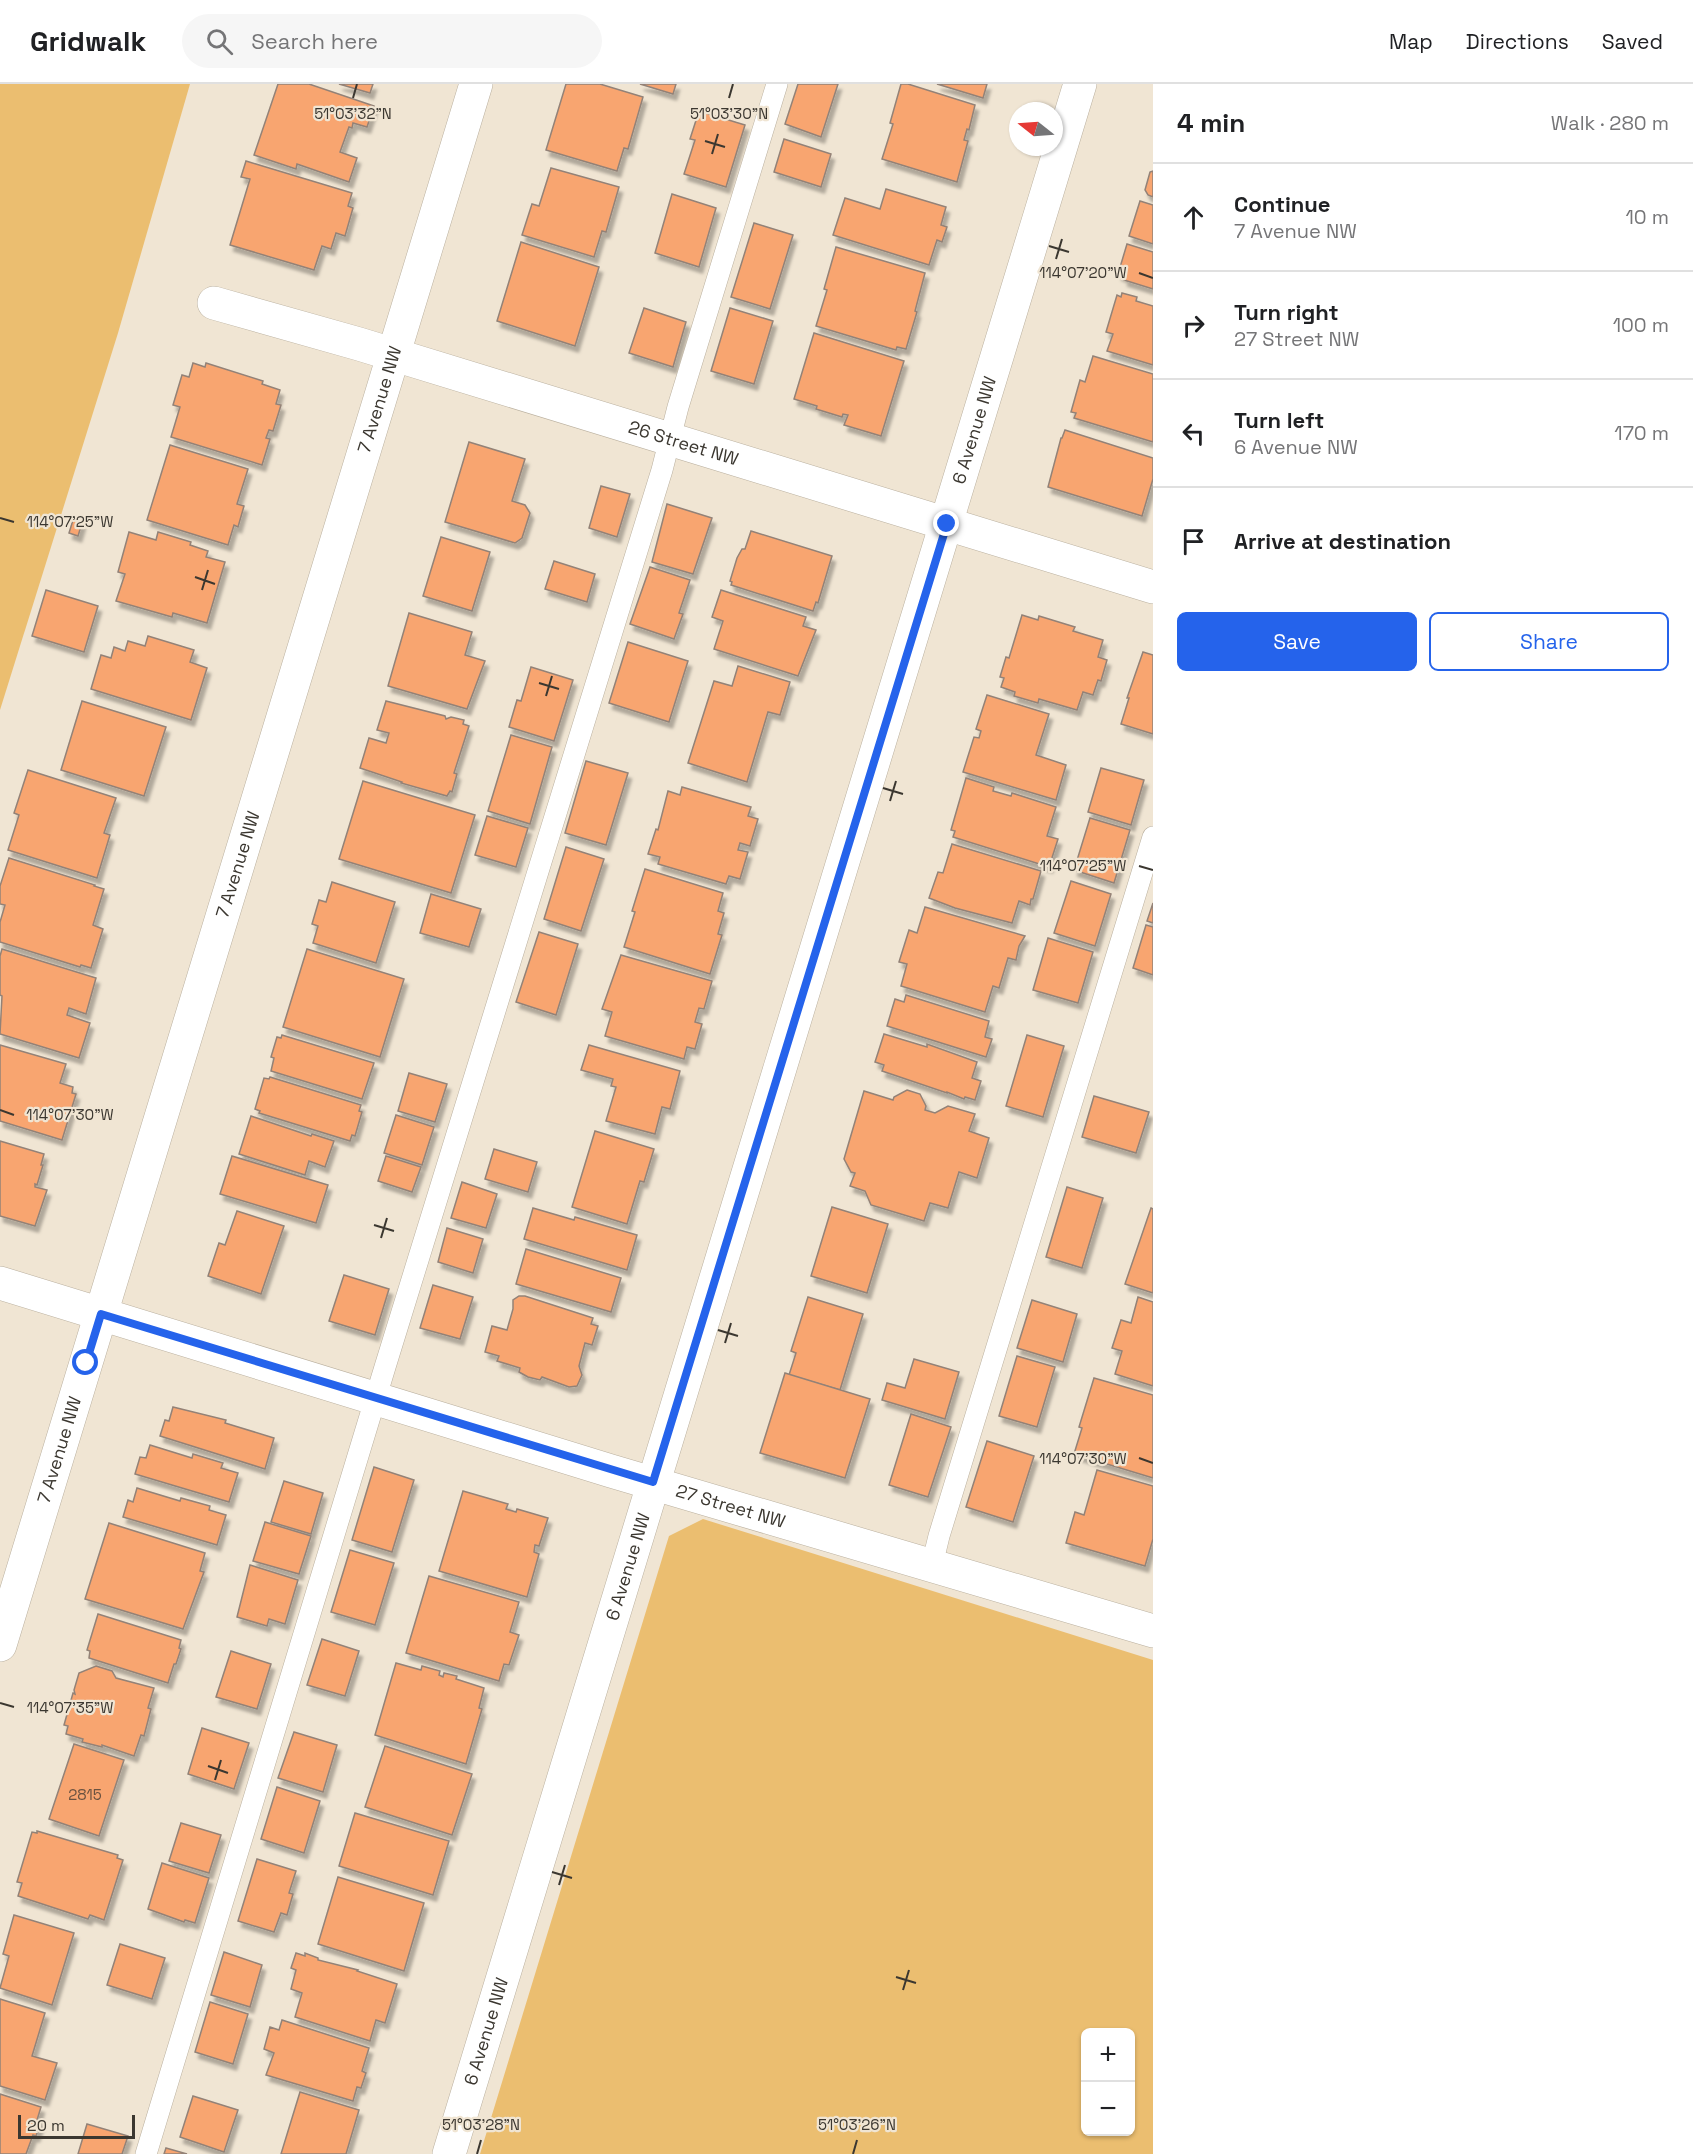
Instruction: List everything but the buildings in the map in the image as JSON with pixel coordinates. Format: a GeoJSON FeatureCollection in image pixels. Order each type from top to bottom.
{"type":"FeatureCollection","features":[{"type":"Feature","properties":{"kind":"street","name":"7 Avenue NW"},"geometry":{"type":"LineString","coordinates":[[0,1645],[476,84]]}},
{"type":"Feature","properties":{"kind":"street","name":"6 Avenue NW"},"geometry":{"type":"LineString","coordinates":[[449,2154],[1080,84]]}},
{"type":"Feature","properties":{"kind":"street","name":"26 Street NW"},"geometry":{"type":"LineString","coordinates":[[214,303],[393,355],[1153,587]]}},
{"type":"Feature","properties":{"kind":"street","name":"27 Street NW"},"geometry":{"type":"LineString","coordinates":[[0,1283],[611,1471],[1153,1630]]}},
{"type":"Feature","properties":{"kind":"lane"},"geometry":{"type":"LineString","coordinates":[[147,2154],[777,84]]}},
{"type":"Feature","properties":{"kind":"lane"},"geometry":{"type":"LineString","coordinates":[[932,1565],[1153,837]]}},
{"type":"Feature","properties":{"kind":"shaded area"},"geometry":{"type":"Polygon","coordinates":[[[0,84],[190,84],[118,333],[0,710],[0,84]]]}},
{"type":"Feature","properties":{"kind":"shaded area"},"geometry":{"type":"Polygon","coordinates":[[[703,1519],[1153,1660],[1153,2154],[480,2154],[669,1536],[703,1519]]]}},
{"type":"Feature","properties":{"kind":"route"},"geometry":{"type":"LineString","coordinates":[[86,1363],[101,1314],[653,1482],[947,524]]}}]}
